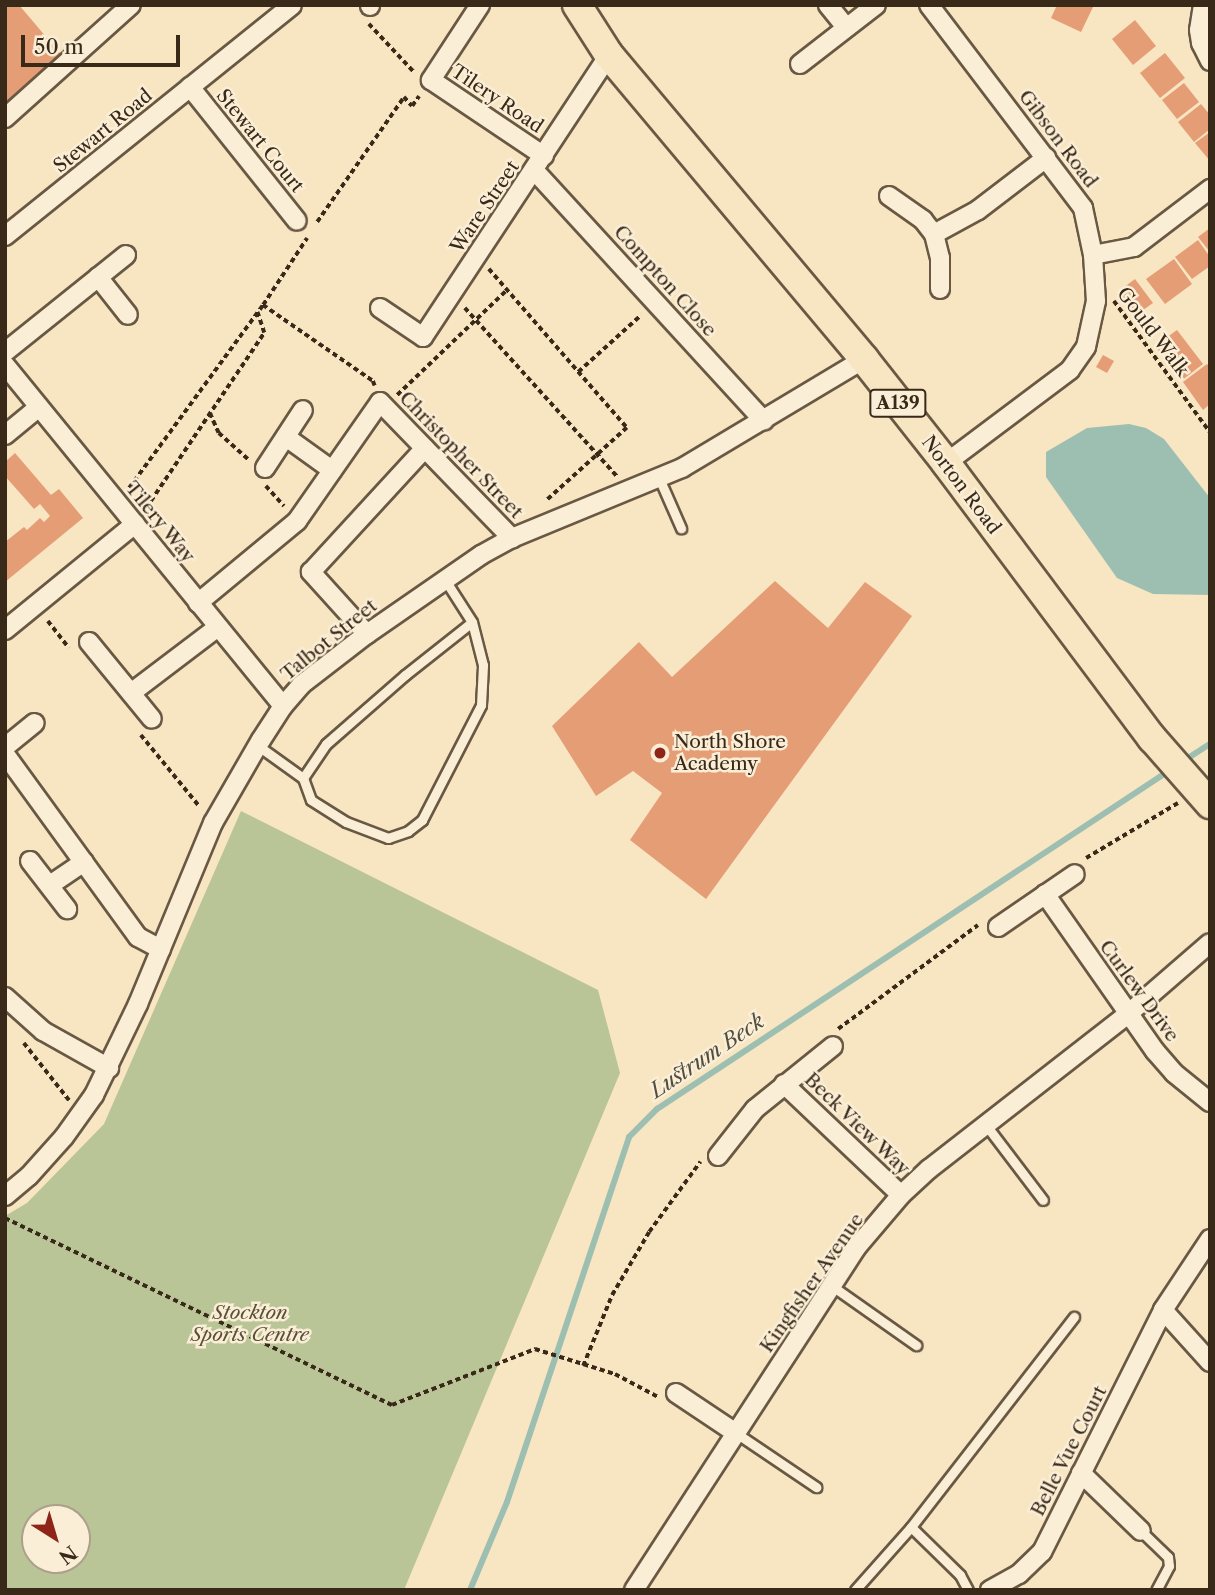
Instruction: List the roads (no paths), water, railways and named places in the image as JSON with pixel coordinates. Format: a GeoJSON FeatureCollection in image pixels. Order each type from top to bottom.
{"type":"FeatureCollection","features":[{"type":"Feature","properties":{"kind":"main road","name":"Norton Road"},"geometry":{"type":"LineString","coordinates":[[577,5],[608,55],[864,359],[1170,759],[1210,804]]}},
{"type":"Feature","properties":{"kind":"street"},"geometry":{"type":"LineString","coordinates":[[5,118],[131,5]]}},
{"type":"Feature","properties":{"kind":"street","name":"Stewart Road"},"geometry":{"type":"LineString","coordinates":[[5,236],[292,5]]}},
{"type":"Feature","properties":{"kind":"street","name":"Tilery Road"},"geometry":{"type":"LineString","coordinates":[[480,5],[431,80],[539,163]]}},
{"type":"Feature","properties":{"kind":"street"},"geometry":{"type":"LineString","coordinates":[[828,5],[846,27]]}},
{"type":"Feature","properties":{"kind":"street"},"geometry":{"type":"LineString","coordinates":[[800,64],[876,5]]}},
{"type":"Feature","properties":{"kind":"street","name":"Gibson Road"},"geometry":{"type":"LineString","coordinates":[[929,5],[1083,208],[1093,256],[1095,290],[1091,334],[1086,347],[1070,370],[946,463]]}},
{"type":"Feature","properties":{"kind":"street"},"geometry":{"type":"LineString","coordinates":[[1203,5],[1199,30],[1201,43],[1210,61]]}},
{"type":"Feature","properties":{"kind":"street","name":"Ware Street"},"geometry":{"type":"LineString","coordinates":[[380,308],[423,337],[608,55]]}},
{"type":"Feature","properties":{"kind":"street","name":"Stewart Court"},"geometry":{"type":"LineString","coordinates":[[190,87],[297,221]]}},
{"type":"Feature","properties":{"kind":"street"},"geometry":{"type":"LineString","coordinates":[[934,234],[978,210],[1045,158]]}},
{"type":"Feature","properties":{"kind":"street","name":"Compton Close"},"geometry":{"type":"LineString","coordinates":[[539,163],[656,302],[764,421]]}},
{"type":"Feature","properties":{"kind":"street"},"geometry":{"type":"LineString","coordinates":[[1093,256],[1134,247],[1210,189]]}},
{"type":"Feature","properties":{"kind":"street"},"geometry":{"type":"LineString","coordinates":[[889,196],[923,220],[934,234],[940,258],[940,289]]}},
{"type":"Feature","properties":{"kind":"street"},"geometry":{"type":"LineString","coordinates":[[5,352],[126,255]]}},
{"type":"Feature","properties":{"kind":"street"},"geometry":{"type":"LineString","coordinates":[[98,277],[128,315]]}},
{"type":"Feature","properties":{"kind":"street","name":"Talbot Street"},"geometry":{"type":"LineString","coordinates":[[5,1196],[29,1176],[81,1115],[109,1068],[213,823],[257,745],[282,706],[301,685],[367,634],[481,555],[519,536],[659,478],[764,421],[864,359]]}},
{"type":"Feature","properties":{"kind":"street","name":"Tilery Way"},"geometry":{"type":"LineString","coordinates":[[5,365],[282,706]]}},
{"type":"Feature","properties":{"kind":"street","name":"Christopher Street"},"geometry":{"type":"LineString","coordinates":[[332,470],[382,404],[519,536]]}},
{"type":"Feature","properties":{"kind":"street"},"geometry":{"type":"LineString","coordinates":[[5,435],[39,407]]}},
{"type":"Feature","properties":{"kind":"street"},"geometry":{"type":"LineString","coordinates":[[265,468],[303,410]]}},
{"type":"Feature","properties":{"kind":"street"},"geometry":{"type":"LineString","coordinates":[[198,603],[298,521],[332,470],[286,437]]}},
{"type":"Feature","properties":{"kind":"street"},"geometry":{"type":"LineString","coordinates":[[367,634],[311,572],[425,448]]}},
{"type":"Feature","properties":{"kind":"street"},"geometry":{"type":"LineString","coordinates":[[5,630],[135,524]]}},
{"type":"Feature","properties":{"kind":"street"},"geometry":{"type":"LineString","coordinates":[[131,693],[218,627]]}},
{"type":"Feature","properties":{"kind":"street"},"geometry":{"type":"LineString","coordinates":[[89,642],[152,719]]}},
{"type":"Feature","properties":{"kind":"street"},"geometry":{"type":"LineString","coordinates":[[5,747],[35,723]]}},
{"type":"Feature","properties":{"kind":"street"},"geometry":{"type":"LineString","coordinates":[[5,754],[138,937],[161,948]]}},
{"type":"Feature","properties":{"kind":"street"},"geometry":{"type":"LineString","coordinates":[[30,861],[67,909]]}},
{"type":"Feature","properties":{"kind":"street"},"geometry":{"type":"LineString","coordinates":[[50,885],[84,862]]}},
{"type":"Feature","properties":{"kind":"street"},"geometry":{"type":"LineString","coordinates":[[998,927],[1075,874]]}},
{"type":"Feature","properties":{"kind":"street","name":"Curlew Drive"},"geometry":{"type":"LineString","coordinates":[[1045,894],[1128,1014],[1174,1073],[1210,1102]]}},
{"type":"Feature","properties":{"kind":"street","name":"Kingfisher Avenue"},"geometry":{"type":"LineString","coordinates":[[634,1590],[856,1248],[901,1195],[1128,1014],[1210,943]]}},
{"type":"Feature","properties":{"kind":"street"},"geometry":{"type":"LineString","coordinates":[[10,1002],[65,1045],[109,1068]]}},
{"type":"Feature","properties":{"kind":"street","name":"Beck View Way"},"geometry":{"type":"LineString","coordinates":[[710,1158],[755,1109],[834,1046]]}},
{"type":"Feature","properties":{"kind":"street","name":"Beck View Way"},"geometry":{"type":"LineString","coordinates":[[785,1084],[901,1195]]}},
{"type":"Feature","properties":{"kind":"street","name":"Belle Vue Court"},"geometry":{"type":"LineString","coordinates":[[990,1590],[1019,1574],[1042,1552],[1163,1310],[1210,1239]]}},
{"type":"Feature","properties":{"kind":"street"},"geometry":{"type":"LineString","coordinates":[[1163,1310],[1210,1362]]}},
{"type":"Feature","properties":{"kind":"street"},"geometry":{"type":"LineString","coordinates":[[676,1393],[736,1433]]}},
{"type":"Feature","properties":{"kind":"street"},"geometry":{"type":"LineString","coordinates":[[1082,1473],[1141,1531]]}},
{"type":"Feature","properties":{"kind":"lane"},"geometry":{"type":"LineString","coordinates":[[659,478],[681,528]]}},
{"type":"Feature","properties":{"kind":"lane"},"geometry":{"type":"LineString","coordinates":[[257,745],[303,778],[311,800],[346,822],[388,838],[408,831],[422,820],[481,705],[483,665],[472,622],[445,580]]}},
{"type":"Feature","properties":{"kind":"lane"},"geometry":{"type":"LineString","coordinates":[[303,778],[326,744],[405,675],[472,622]]}},
{"type":"Feature","properties":{"kind":"lane"},"geometry":{"type":"LineString","coordinates":[[986,1125],[1043,1200]]}},
{"type":"Feature","properties":{"kind":"lane"},"geometry":{"type":"LineString","coordinates":[[832,1286],[916,1345]]}},
{"type":"Feature","properties":{"kind":"lane"},"geometry":{"type":"LineString","coordinates":[[855,1590],[911,1527],[1074,1317]]}},
{"type":"Feature","properties":{"kind":"lane"},"geometry":{"type":"LineString","coordinates":[[736,1433],[816,1487]]}},
{"type":"Feature","properties":{"kind":"lane"},"geometry":{"type":"LineString","coordinates":[[911,1527],[960,1575],[968,1590]]}},
{"type":"Feature","properties":{"kind":"lane"},"geometry":{"type":"LineString","coordinates":[[1141,1531],[1168,1557],[1169,1566],[1156,1590]]}},
{"type":"Feature","properties":{"kind":"waterway","name":"Lustrum Beck"},"geometry":{"type":"LineString","coordinates":[[1182,762],[1210,744]]}},
{"type":"Feature","properties":{"kind":"waterway","name":"Lustrum Beck"},"geometry":{"type":"LineString","coordinates":[[470,1590],[507,1502],[629,1137],[657,1109],[1170,770]]}},
{"type":"Feature","properties":{"kind":"place","name":"North Shore Academy"},"geometry":{"type":"Point","coordinates":[660,753]}},
{"type":"Feature","properties":{"kind":"park label","name":"Stockton Sports Centre"},"geometry":{"type":"Point","coordinates":[250,1324]}}]}
